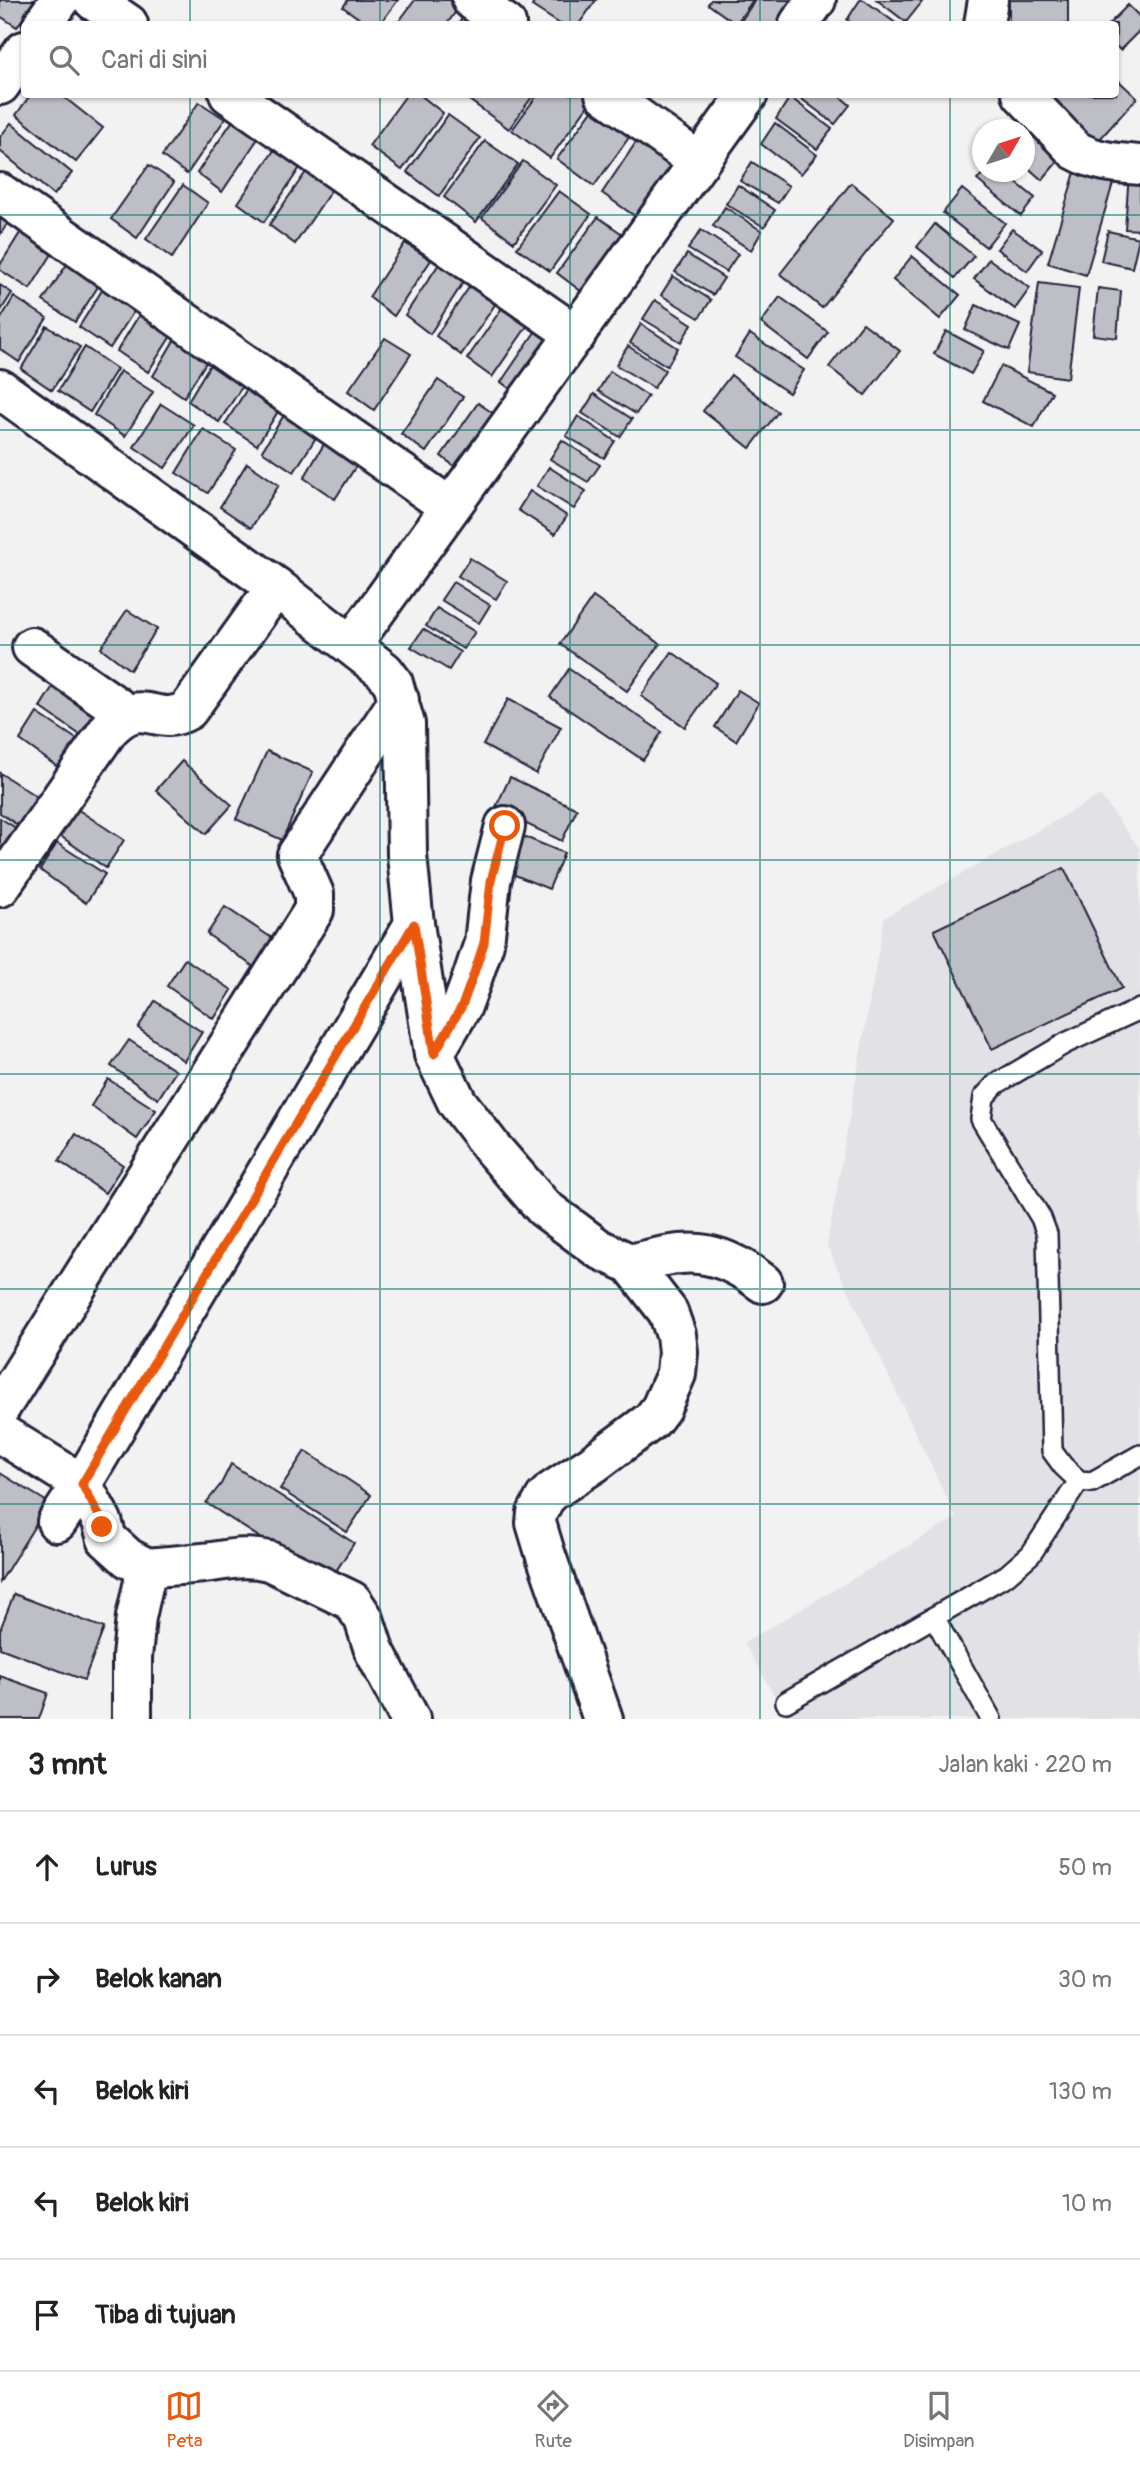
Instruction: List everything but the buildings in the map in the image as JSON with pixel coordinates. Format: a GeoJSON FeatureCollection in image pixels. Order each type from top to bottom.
{"type":"FeatureCollection","features":[{"type":"Feature","properties":{"kind":"street"},"geometry":{"type":"LineString","coordinates":[[45,21],[61,0]]}},
{"type":"Feature","properties":{"kind":"street"},"geometry":{"type":"LineString","coordinates":[[93,0],[124,21]]}},
{"type":"Feature","properties":{"kind":"street"},"geometry":{"type":"LineString","coordinates":[[472,0],[502,21]]}},
{"type":"Feature","properties":{"kind":"street"},"geometry":{"type":"LineString","coordinates":[[801,21],[816,0]]}},
{"type":"Feature","properties":{"kind":"street"},"geometry":{"type":"LineString","coordinates":[[984,21],[988,0]]}},
{"type":"Feature","properties":{"kind":"street"},"geometry":{"type":"LineString","coordinates":[[0,85],[21,55]]}},
{"type":"Feature","properties":{"kind":"street"},"geometry":{"type":"LineString","coordinates":[[235,98],[576,335]]}},
{"type":"Feature","properties":{"kind":"street"},"geometry":{"type":"LineString","coordinates":[[611,98],[699,162]]}},
{"type":"Feature","properties":{"kind":"street"},"geometry":{"type":"LineString","coordinates":[[352,644],[745,98]]}},
{"type":"Feature","properties":{"kind":"street"},"geometry":{"type":"LineString","coordinates":[[1026,98],[1075,150],[1085,156],[1097,161],[1140,164]]}},
{"type":"Feature","properties":{"kind":"street"},"geometry":{"type":"LineString","coordinates":[[0,193],[450,507]]}},
{"type":"Feature","properties":{"kind":"street"},"geometry":{"type":"LineString","coordinates":[[0,389],[352,644],[384,671],[393,684],[405,724],[407,856],[414,924],[434,1054],[457,1102],[492,1149],[544,1208],[599,1249],[631,1264],[668,1312],[673,1323],[678,1352],[676,1374],[670,1392],[652,1420],[552,1491],[537,1513],[536,1523],[545,1553],[603,1719]]}},
{"type":"Feature","properties":{"kind":"street"},"geometry":{"type":"LineString","coordinates":[[0,887],[109,729],[127,714],[136,711],[169,717],[178,716],[188,710],[276,587]]}},
{"type":"Feature","properties":{"kind":"street"},"geometry":{"type":"LineString","coordinates":[[32,647],[127,714]]}},
{"type":"Feature","properties":{"kind":"street"},"geometry":{"type":"LineString","coordinates":[[0,1408],[314,910],[314,894],[297,855],[399,700]]}},
{"type":"Feature","properties":{"kind":"street"},"geometry":{"type":"LineString","coordinates":[[434,1054],[462,1006],[484,943],[491,881],[505,826]]}},
{"type":"Feature","properties":{"kind":"street"},"geometry":{"type":"LineString","coordinates":[[57,1522],[414,924]]}},
{"type":"Feature","properties":{"kind":"street"},"geometry":{"type":"LineString","coordinates":[[631,1264],[670,1253],[718,1257],[742,1267],[763,1283]]}},
{"type":"Feature","properties":{"kind":"street"},"geometry":{"type":"LineString","coordinates":[[0,1433],[82,1484],[102,1521],[107,1539],[128,1558],[147,1568],[206,1563],[234,1557],[256,1558],[269,1561],[352,1601],[364,1619],[374,1650],[410,1719]]}},
{"type":"Feature","properties":{"kind":"street"},"geometry":{"type":"LineString","coordinates":[[132,1719],[132,1657],[136,1617],[147,1568]]}},
{"type":"Feature","properties":{"kind":"lane"},"geometry":{"type":"LineString","coordinates":[[1140,1009],[1066,1043],[996,1084],[984,1097],[981,1119],[1041,1218],[1046,1234],[1052,1451],[1079,1482],[1092,1482],[1140,1456]]}},
{"type":"Feature","properties":{"kind":"lane"},"geometry":{"type":"LineString","coordinates":[[786,1702],[1007,1575],[1031,1554],[1079,1482]]}},
{"type":"Feature","properties":{"kind":"lane"},"geometry":{"type":"LineString","coordinates":[[934,1618],[991,1719]]}},
{"type":"Feature","properties":{"kind":"shaded area"},"geometry":{"type":"Polygon","coordinates":[[[1100,795],[1140,849],[1140,1719],[788,1719],[744,1643],[956,1518],[827,1246],[884,918],[1100,795]]]}},
{"type":"Feature","properties":{"kind":"route"},"geometry":{"type":"LineString","coordinates":[[102,1527],[102,1521],[82,1484],[414,924],[434,1054],[462,1006],[484,943],[491,881],[505,826]]}}]}
